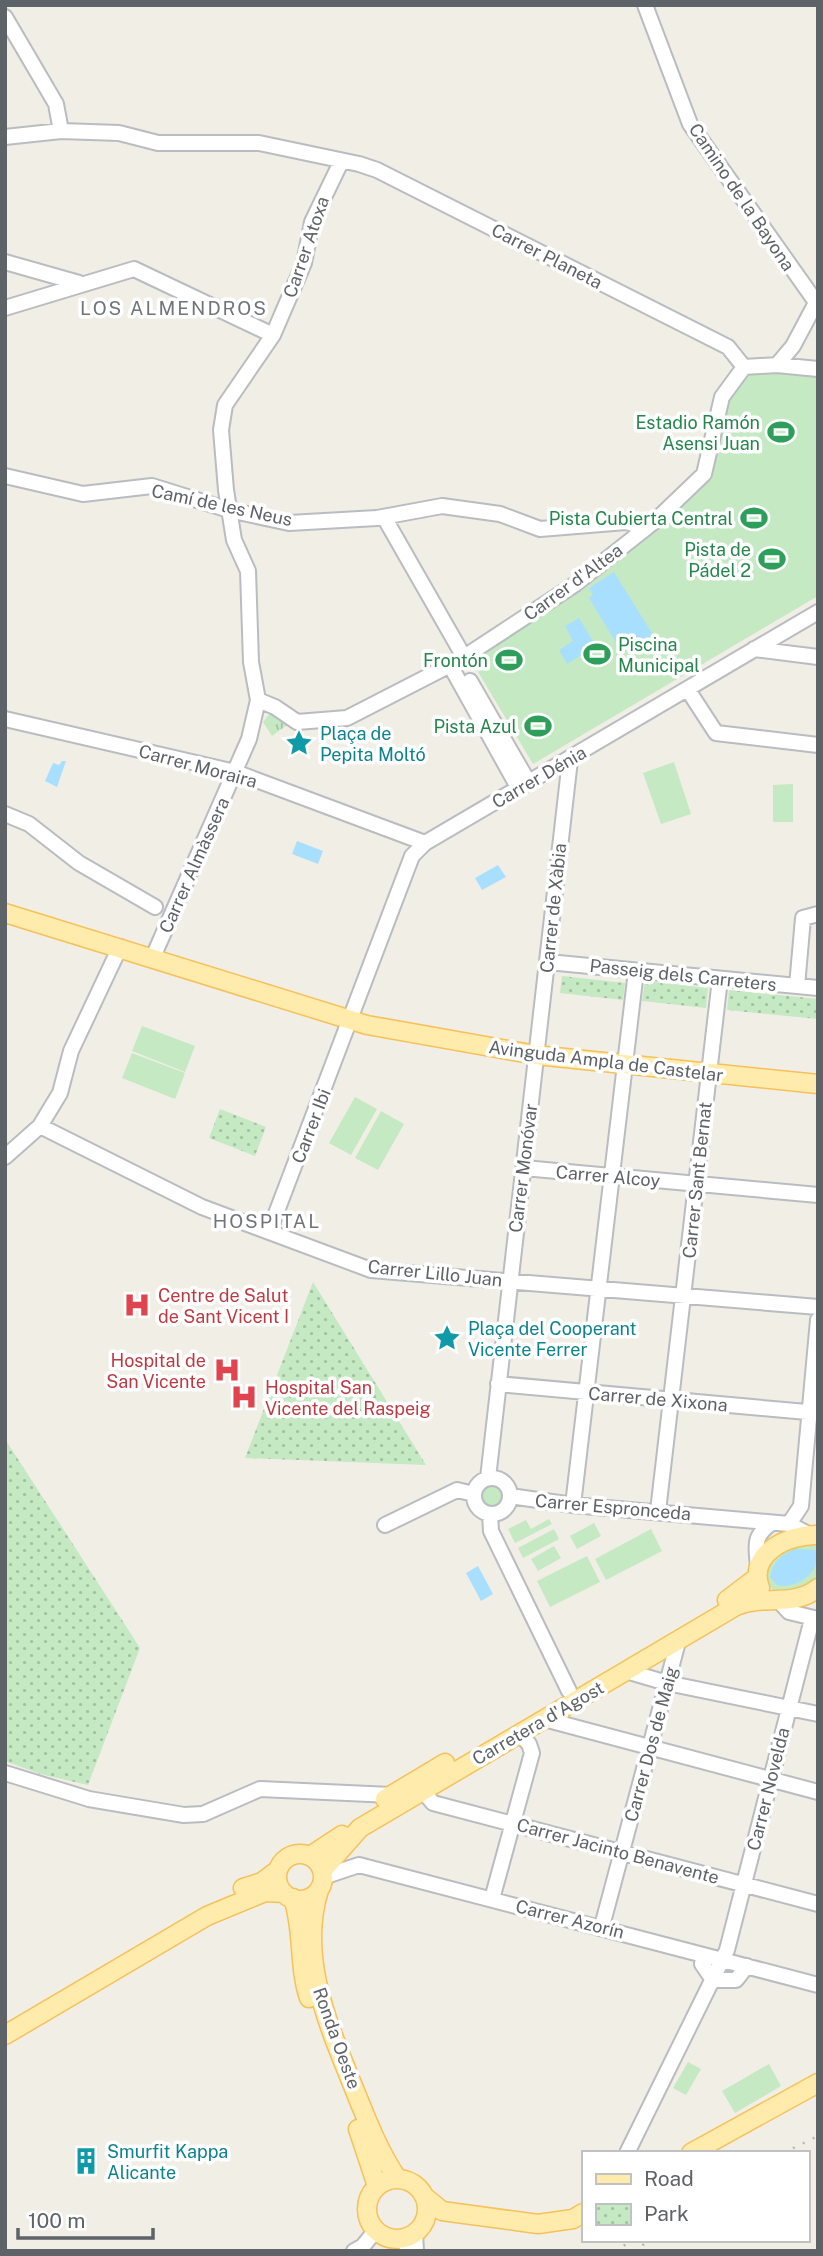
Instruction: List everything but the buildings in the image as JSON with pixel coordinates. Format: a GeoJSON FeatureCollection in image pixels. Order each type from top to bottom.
{"type":"FeatureCollection","features":[{"type":"Feature","properties":{"kind":"main road","name":"Avinguda Ampla de Castelar"},"geometry":{"type":"LineString","coordinates":[[5,913],[352,1020],[536,1055],[818,1084]]}},
{"type":"Feature","properties":{"kind":"main road","name":"Carretera d'Agost"},"geometry":{"type":"LineString","coordinates":[[310,1856],[334,1842],[374,1806],[391,1795],[572,1696],[745,1590],[765,1557],[783,1540],[814,1535]]}},
{"type":"Feature","properties":{"kind":"main road"},"geometry":{"type":"LineString","coordinates":[[757,1573],[760,1588],[774,1599]]}},
{"type":"Feature","properties":{"kind":"main road","name":"Carretera d'Agost"},"geometry":{"type":"LineString","coordinates":[[321,1879],[360,1828],[544,1718],[572,1696],[626,1671],[736,1606],[750,1600],[793,1601],[818,1588]]}},
{"type":"Feature","properties":{"kind":"main road"},"geometry":{"type":"LineString","coordinates":[[5,2022],[208,1905],[262,1882],[291,1856],[310,1856],[321,1879],[307,1899],[265,1892],[207,1916],[5,2035]]}},
{"type":"Feature","properties":{"kind":"main road"},"geometry":{"type":"LineString","coordinates":[[278,1870],[278,1882],[288,1895]]}},
{"type":"Feature","properties":{"kind":"main road","name":"Ronda Oeste"},"geometry":{"type":"LineString","coordinates":[[321,1879],[311,1915],[311,1947],[319,1998],[377,2144],[397,2178],[417,2186],[425,2197],[442,2211],[538,2224],[573,2219],[582,2214]]}},
{"type":"Feature","properties":{"kind":"main road","name":"Ronda Oeste"},"geometry":{"type":"LineString","coordinates":[[288,1895],[298,1915],[306,1990],[375,2173],[377,2186]]}},
{"type":"Feature","properties":{"kind":"main road"},"geometry":{"type":"LineString","coordinates":[[695,2151],[818,2083]]}},
{"type":"Feature","properties":{"kind":"main road"},"geometry":{"type":"LineString","coordinates":[[717,2151],[818,2094]]}},
{"type":"Feature","properties":{"kind":"main road"},"geometry":{"type":"LineString","coordinates":[[397,2178],[377,2186],[367,2206],[368,2217],[376,2230],[388,2238],[413,2240],[440,2222],[535,2234],[571,2231],[582,2225]]}},
{"type":"Feature","properties":{"kind":"main road"},"geometry":{"type":"LineString","coordinates":[[413,2240],[427,2215],[425,2197]]}},
{"type":"Feature","properties":{"kind":"street","name":"Camino de la Bayona"},"geometry":{"type":"LineString","coordinates":[[645,5],[690,124],[817,302]]}},
{"type":"Feature","properties":{"kind":"street"},"geometry":{"type":"LineString","coordinates":[[5,17],[56,104],[61,131]]}},
{"type":"Feature","properties":{"kind":"street","name":"Carrer Planeta"},"geometry":{"type":"LineString","coordinates":[[5,137],[61,131],[119,133],[158,143],[259,143],[377,170],[728,347],[744,367]]}},
{"type":"Feature","properties":{"kind":"street","name":"Carrer Atoxa"},"geometry":{"type":"LineString","coordinates":[[235,772],[249,739],[258,700],[251,662],[248,570],[234,540],[229,510],[221,430],[225,405],[273,335],[304,262],[318,204],[341,162]]}},
{"type":"Feature","properties":{"kind":"street"},"geometry":{"type":"LineString","coordinates":[[5,262],[80,283]]}},
{"type":"Feature","properties":{"kind":"street"},"geometry":{"type":"LineString","coordinates":[[5,308],[80,283],[134,269],[273,335]]}},
{"type":"Feature","properties":{"kind":"street"},"geometry":{"type":"LineString","coordinates":[[777,365],[793,346],[817,302]]}},
{"type":"Feature","properties":{"kind":"street"},"geometry":{"type":"LineString","coordinates":[[744,367],[777,365],[818,369]]}},
{"type":"Feature","properties":{"kind":"street","name":"Carrer d'Altea"},"geometry":{"type":"LineString","coordinates":[[258,700],[275,707],[297,722],[347,718],[457,661],[574,585],[646,528],[704,474],[722,397],[744,367]]}},
{"type":"Feature","properties":{"kind":"street","name":"Camí de les Neus"},"geometry":{"type":"LineString","coordinates":[[5,476],[83,494],[152,486],[229,510],[289,523],[384,517],[442,506],[500,513],[540,530],[626,522],[646,528]]}},
{"type":"Feature","properties":{"kind":"street"},"geometry":{"type":"LineString","coordinates":[[384,517],[524,786]]}},
{"type":"Feature","properties":{"kind":"street","name":"Carrer Dénia"},"geometry":{"type":"LineString","coordinates":[[352,1020],[412,856],[425,843],[818,612]]}},
{"type":"Feature","properties":{"kind":"street"},"geometry":{"type":"LineString","coordinates":[[754,649],[818,657]]}},
{"type":"Feature","properties":{"kind":"street"},"geometry":{"type":"LineString","coordinates":[[688,690],[716,733],[818,745]]}},
{"type":"Feature","properties":{"kind":"street","name":"Carrer Moraira"},"geometry":{"type":"LineString","coordinates":[[5,719],[235,772],[425,843]]}},
{"type":"Feature","properties":{"kind":"street","name":"Carrer de Xàbia"},"geometry":{"type":"LineString","coordinates":[[536,1055],[570,760]]}},
{"type":"Feature","properties":{"kind":"street","name":"Carrer Almàssera"},"geometry":{"type":"LineString","coordinates":[[153,957],[235,772]]}},
{"type":"Feature","properties":{"kind":"street"},"geometry":{"type":"LineString","coordinates":[[5,814],[29,824],[79,863],[155,907]]}},
{"type":"Feature","properties":{"kind":"street"},"geometry":{"type":"LineString","coordinates":[[797,986],[803,918],[818,914]]}},
{"type":"Feature","properties":{"kind":"street"},"geometry":{"type":"LineString","coordinates":[[5,1157],[40,1126],[60,1093],[71,1051],[120,947]]}},
{"type":"Feature","properties":{"kind":"street","name":"Passeig dels Carreters"},"geometry":{"type":"LineString","coordinates":[[548,962],[818,988]]}},
{"type":"Feature","properties":{"kind":"street"},"geometry":{"type":"LineString","coordinates":[[573,1505],[636,971]]}},
{"type":"Feature","properties":{"kind":"street","name":"Carrer Sant Bernat"},"geometry":{"type":"LineString","coordinates":[[658,1511],[720,979]]}},
{"type":"Feature","properties":{"kind":"street","name":"Carrer Ibi"},"geometry":{"type":"LineString","coordinates":[[269,1232],[352,1020]]}},
{"type":"Feature","properties":{"kind":"street","name":"Carrer Monóvar"},"geometry":{"type":"LineString","coordinates":[[488,1478],[508,1281],[536,1055]]}},
{"type":"Feature","properties":{"kind":"street","name":"Carrer Lillo Juan"},"geometry":{"type":"LineString","coordinates":[[40,1126],[202,1207],[371,1270],[818,1307]]}},
{"type":"Feature","properties":{"kind":"street","name":"Carrer Alcoy"},"geometry":{"type":"LineString","coordinates":[[524,1168],[818,1195]]}},
{"type":"Feature","properties":{"kind":"street"},"geometry":{"type":"LineString","coordinates":[[789,1524],[801,1506],[814,1413],[818,1320]]}},
{"type":"Feature","properties":{"kind":"street","name":"Carrer de Xixona"},"geometry":{"type":"LineString","coordinates":[[498,1384],[814,1413]]}},
{"type":"Feature","properties":{"kind":"street"},"geometry":{"type":"LineString","coordinates":[[488,1478],[501,1480],[510,1496],[506,1508],[490,1514],[478,1508],[474,1494],[478,1484],[488,1478]]}},
{"type":"Feature","properties":{"kind":"street"},"geometry":{"type":"LineString","coordinates":[[385,1525],[457,1490],[474,1494]]}},
{"type":"Feature","properties":{"kind":"street","name":"Carrer Espronceda"},"geometry":{"type":"LineString","coordinates":[[510,1496],[573,1505],[789,1524],[814,1535]]}},
{"type":"Feature","properties":{"kind":"street"},"geometry":{"type":"LineString","coordinates":[[490,1514],[491,1531],[572,1696]]}},
{"type":"Feature","properties":{"kind":"street","name":"Carrer Espronceda"},"geometry":{"type":"LineString","coordinates":[[715,1517],[741,1527],[754,1543]]}},
{"type":"Feature","properties":{"kind":"street"},"geometry":{"type":"LineString","coordinates":[[757,1573],[754,1543],[761,1530],[772,1523]]}},
{"type":"Feature","properties":{"kind":"street"},"geometry":{"type":"LineString","coordinates":[[774,1599],[789,1612],[815,1619]]}},
{"type":"Feature","properties":{"kind":"street","name":"Carrer Novelda"},"geometry":{"type":"LineString","coordinates":[[628,2151],[722,1959],[815,1619]]}},
{"type":"Feature","properties":{"kind":"street","name":"Carrer Dos de Maig"},"geometry":{"type":"LineString","coordinates":[[602,1926],[678,1642]]}},
{"type":"Feature","properties":{"kind":"street"},"geometry":{"type":"LineString","coordinates":[[626,1671],[667,1683],[818,1714]]}},
{"type":"Feature","properties":{"kind":"street"},"geometry":{"type":"LineString","coordinates":[[544,1718],[818,1792]]}},
{"type":"Feature","properties":{"kind":"street"},"geometry":{"type":"LineString","coordinates":[[492,1899],[532,1753],[530,1744],[519,1733]]}},
{"type":"Feature","properties":{"kind":"street"},"geometry":{"type":"LineString","coordinates":[[5,1773],[89,1799],[184,1815],[203,1814],[261,1789],[391,1795]]}},
{"type":"Feature","properties":{"kind":"street","name":"Carrer Jacinto Benavente"},"geometry":{"type":"LineString","coordinates":[[423,1791],[433,1803],[818,1904]]}},
{"type":"Feature","properties":{"kind":"street","name":"Carrer Azorín"},"geometry":{"type":"LineString","coordinates":[[321,1879],[359,1865],[602,1926],[818,1985]]}},
{"type":"Feature","properties":{"kind":"street"},"geometry":{"type":"LineString","coordinates":[[703,1955],[702,1964],[713,1980],[736,1980],[747,1966]]}},
{"type":"Feature","properties":{"kind":"street"},"geometry":{"type":"LineString","coordinates":[[354,2251],[363,2246],[376,2230]]}},
{"type":"Feature","properties":{"kind":"green space"},"geometry":{"type":"Polygon","coordinates":[[[744,367],[818,369],[818,596],[533,764],[471,660],[704,474],[722,397],[744,367]]]}},
{"type":"Feature","properties":{"kind":"green space"},"geometry":{"type":"Polygon","coordinates":[[[270,713],[287,725],[272,736],[263,722],[270,713]]]}},
{"type":"Feature","properties":{"kind":"green space"},"geometry":{"type":"Polygon","coordinates":[[[674,762],[691,814],[661,824],[643,773],[674,762]]]}},
{"type":"Feature","properties":{"kind":"green space"},"geometry":{"type":"Polygon","coordinates":[[[793,784],[793,822],[773,822],[773,785],[793,784]]]}},
{"type":"Feature","properties":{"kind":"green space"},"geometry":{"type":"Polygon","coordinates":[[[562,976],[625,983],[623,1000],[560,993],[562,976]]]}},
{"type":"Feature","properties":{"kind":"green space"},"geometry":{"type":"Polygon","coordinates":[[[645,981],[708,988],[706,1008],[642,1001],[645,981]]]}},
{"type":"Feature","properties":{"kind":"green space"},"geometry":{"type":"Polygon","coordinates":[[[729,990],[818,999],[818,1019],[727,1010],[729,990]]]}},
{"type":"Feature","properties":{"kind":"green space"},"geometry":{"type":"Polygon","coordinates":[[[142,1026],[195,1046],[185,1072],[132,1051],[142,1026]]]}},
{"type":"Feature","properties":{"kind":"green space"},"geometry":{"type":"Polygon","coordinates":[[[132,1053],[185,1073],[175,1099],[122,1078],[132,1053]]]}},
{"type":"Feature","properties":{"kind":"green space"},"geometry":{"type":"Polygon","coordinates":[[[355,1097],[377,1109],[351,1155],[329,1143],[355,1097]]]}},
{"type":"Feature","properties":{"kind":"green space"},"geometry":{"type":"Polygon","coordinates":[[[220,1109],[266,1127],[255,1156],[209,1138],[220,1109]]]}},
{"type":"Feature","properties":{"kind":"green space"},"geometry":{"type":"Polygon","coordinates":[[[381,1111],[404,1124],[378,1170],[355,1158],[381,1111]]]}},
{"type":"Feature","properties":{"kind":"green space"},"geometry":{"type":"Polygon","coordinates":[[[313,1282],[426,1465],[245,1458],[313,1282]]]}},
{"type":"Feature","properties":{"kind":"green space"},"geometry":{"type":"Polygon","coordinates":[[[5,1439],[140,1648],[88,1785],[40,1774],[5,1761],[5,1439]]]}},
{"type":"Feature","properties":{"kind":"green space"},"geometry":{"type":"Polygon","coordinates":[[[492,1486],[500,1489],[503,1497],[500,1505],[492,1508],[484,1505],[481,1497],[484,1489],[492,1486]]]}},
{"type":"Feature","properties":{"kind":"green space"},"geometry":{"type":"Polygon","coordinates":[[[549,1519],[552,1524],[515,1543],[508,1529],[526,1520],[531,1529],[549,1519]]]}},
{"type":"Feature","properties":{"kind":"green space"},"geometry":{"type":"Polygon","coordinates":[[[594,1523],[601,1536],[577,1549],[570,1536],[594,1523]]]}},
{"type":"Feature","properties":{"kind":"green space"},"geometry":{"type":"Polygon","coordinates":[[[554,1529],[559,1539],[523,1558],[518,1548],[554,1529]]]}},
{"type":"Feature","properties":{"kind":"green space"},"geometry":{"type":"Polygon","coordinates":[[[651,1529],[662,1551],[606,1580],[595,1559],[651,1529]]]}},
{"type":"Feature","properties":{"kind":"green space"},"geometry":{"type":"Polygon","coordinates":[[[799,1543],[818,1544],[818,1578],[811,1586],[780,1595],[773,1590],[766,1578],[767,1571],[779,1552],[799,1543]]]}},
{"type":"Feature","properties":{"kind":"green space"},"geometry":{"type":"Polygon","coordinates":[[[554,1546],[561,1558],[538,1571],[531,1559],[554,1546]]]}},
{"type":"Feature","properties":{"kind":"green space"},"geometry":{"type":"Polygon","coordinates":[[[587,1556],[600,1582],[550,1607],[537,1581],[587,1556]]]}},
{"type":"Feature","properties":{"kind":"green space"},"geometry":{"type":"Polygon","coordinates":[[[688,2062],[701,2069],[686,2095],[673,2088],[688,2062]]]}},
{"type":"Feature","properties":{"kind":"green space"},"geometry":{"type":"Polygon","coordinates":[[[769,2064],[781,2086],[735,2113],[722,2091],[769,2064]]]}},
{"type":"Feature","properties":{"kind":"water"},"geometry":{"type":"Polygon","coordinates":[[[614,572],[653,635],[621,651],[589,598],[593,595],[589,588],[614,572]]]}},
{"type":"Feature","properties":{"kind":"water"},"geometry":{"type":"Polygon","coordinates":[[[579,618],[596,646],[567,664],[559,650],[573,641],[565,626],[579,618]]]}},
{"type":"Feature","properties":{"kind":"water"},"geometry":{"type":"Polygon","coordinates":[[[66,761],[57,787],[45,781],[53,763],[59,765],[66,761]]]}},
{"type":"Feature","properties":{"kind":"water"},"geometry":{"type":"Polygon","coordinates":[[[297,841],[323,851],[318,864],[292,854],[297,841]]]}},
{"type":"Feature","properties":{"kind":"water"},"geometry":{"type":"Polygon","coordinates":[[[498,865],[506,877],[482,890],[475,878],[498,865]]]}},
{"type":"Feature","properties":{"kind":"water"},"geometry":{"type":"Polygon","coordinates":[[[796,1549],[815,1550],[815,1566],[812,1572],[799,1582],[777,1585],[770,1577],[773,1567],[782,1556],[796,1549]]]}},
{"type":"Feature","properties":{"kind":"water"},"geometry":{"type":"Polygon","coordinates":[[[478,1566],[493,1594],[481,1601],[466,1573],[478,1566]]]}},
{"type":"Feature","properties":{"kind":"railway"},"geometry":{"type":"LineString","coordinates":[[787,2151],[818,2136]]}},
{"type":"Feature","properties":{"kind":"railway"},"geometry":{"type":"LineString","coordinates":[[809,2156],[818,2151]]}},
{"type":"Feature","properties":{"kind":"railway"},"geometry":{"type":"LineString","coordinates":[[614,2251],[630,2242]]}},
{"type":"Feature","properties":{"kind":"railway"},"geometry":{"type":"LineString","coordinates":[[633,2251],[648,2242]]}},
{"type":"Feature","properties":{"kind":"place","name":"Estadio Ramón Asensi Juan"},"geometry":{"type":"Point","coordinates":[781,432]}},
{"type":"Feature","properties":{"kind":"place","name":"Pista Cubierta Central"},"geometry":{"type":"Point","coordinates":[754,518]}},
{"type":"Feature","properties":{"kind":"place","name":"Pista de Pádel 2"},"geometry":{"type":"Point","coordinates":[772,559]}},
{"type":"Feature","properties":{"kind":"place","name":"Piscina Municipal"},"geometry":{"type":"Point","coordinates":[597,654]}},
{"type":"Feature","properties":{"kind":"place","name":"Frontón"},"geometry":{"type":"Point","coordinates":[509,660]}},
{"type":"Feature","properties":{"kind":"place","name":"Pista Azul"},"geometry":{"type":"Point","coordinates":[538,726]}},
{"type":"Feature","properties":{"kind":"place","name":"Plaça de Pepita Moltó"},"geometry":{"type":"Point","coordinates":[299,743]}},
{"type":"Feature","properties":{"kind":"place","name":"Centre de Salut de Sant Vicent I"},"geometry":{"type":"Point","coordinates":[137,1305]}},
{"type":"Feature","properties":{"kind":"place","name":"Plaça del Cooperant Vicente Ferrer"},"geometry":{"type":"Point","coordinates":[447,1338]}},
{"type":"Feature","properties":{"kind":"place","name":"Hospital de San Vicente"},"geometry":{"type":"Point","coordinates":[227,1370]}},
{"type":"Feature","properties":{"kind":"place","name":"Hospital San Vicente del Raspeig"},"geometry":{"type":"Point","coordinates":[244,1397]}},
{"type":"Feature","properties":{"kind":"place","name":"Smurfit Kappa Alicante"},"geometry":{"type":"Point","coordinates":[86,2161]}},
{"type":"Feature","properties":{"kind":"district","name":"LOS ALMENDROS"},"geometry":{"type":"Point","coordinates":[174,308]}},
{"type":"Feature","properties":{"kind":"district","name":"HOSPITAL"},"geometry":{"type":"Point","coordinates":[267,1221]}}]}
